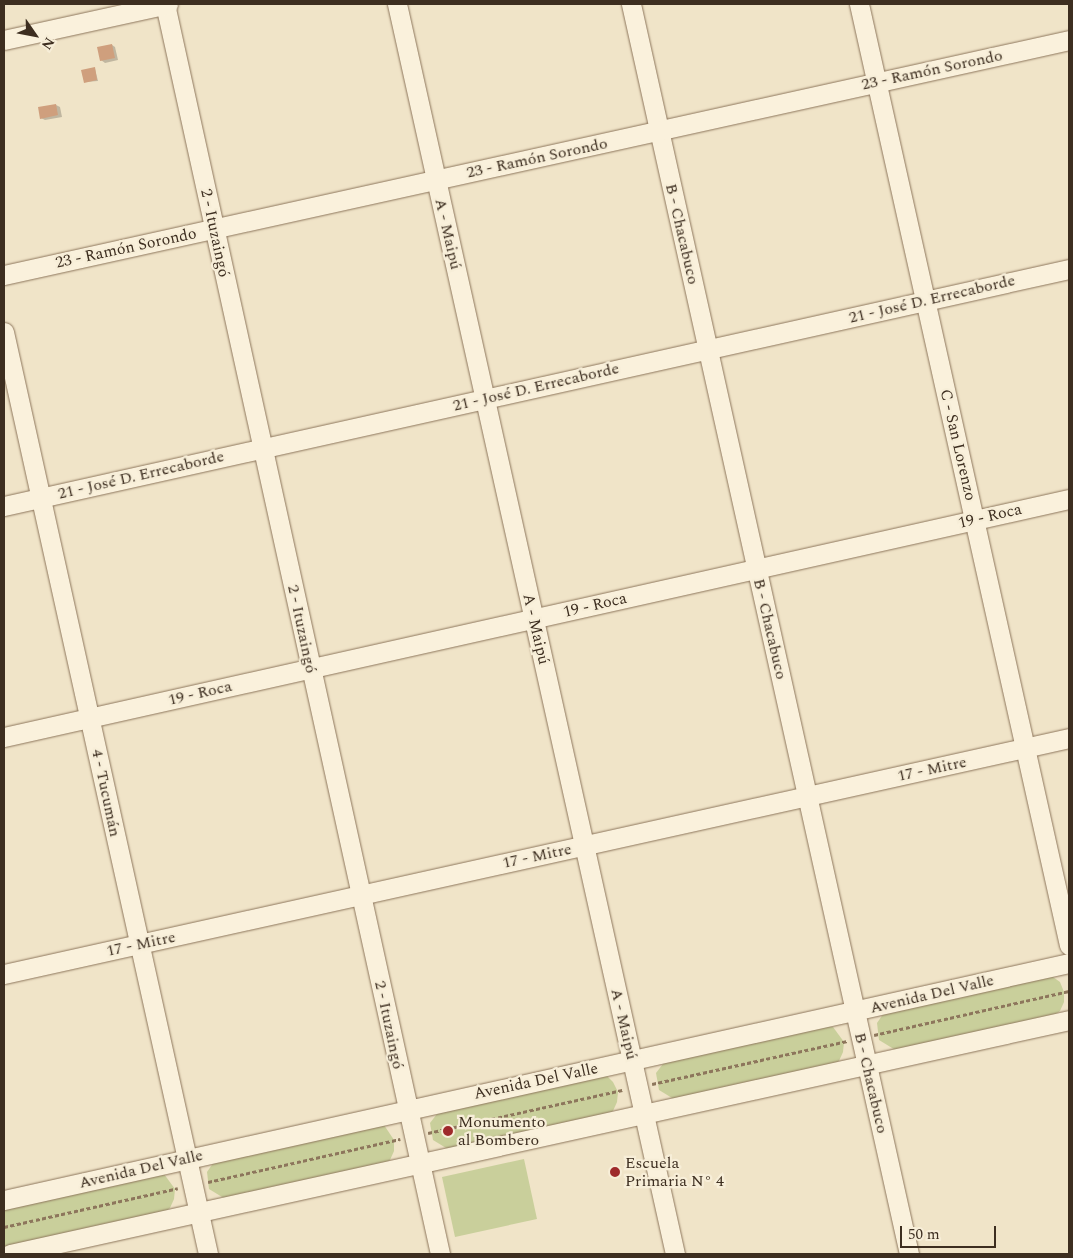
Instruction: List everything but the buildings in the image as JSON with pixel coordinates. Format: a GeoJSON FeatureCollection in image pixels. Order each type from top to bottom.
{"type":"FeatureCollection","features":[{"type":"Feature","properties":{"kind":"street"},"geometry":{"type":"LineString","coordinates":[[4,40],[166,4]]}},
{"type":"Feature","properties":{"kind":"street","name":"2 - Ituzaingó"},"geometry":{"type":"LineString","coordinates":[[166,4],[440,1254]]}},
{"type":"Feature","properties":{"kind":"street","name":"A - Maipú"},"geometry":{"type":"LineString","coordinates":[[397,4],[632,1060],[641,1086],[644,1114],[675,1254]]}},
{"type":"Feature","properties":{"kind":"street","name":"B - Chacabuco"},"geometry":{"type":"LineString","coordinates":[[631,4],[855,1011],[858,1038],[867,1065],[909,1254]]}},
{"type":"Feature","properties":{"kind":"street","name":"C - San Lorenzo"},"geometry":{"type":"LineString","coordinates":[[859,4],[1069,945]]}},
{"type":"Feature","properties":{"kind":"street","name":"23 - Ramón Sorondo"},"geometry":{"type":"LineString","coordinates":[[4,275],[1069,40]]}},
{"type":"Feature","properties":{"kind":"street","name":"21 - José D. Errecaborde"},"geometry":{"type":"LineString","coordinates":[[4,506],[1069,269]]}},
{"type":"Feature","properties":{"kind":"street","name":"4 - Tucumán"},"geometry":{"type":"LineString","coordinates":[[4,332],[208,1254]]}},
{"type":"Feature","properties":{"kind":"street","name":"19 - Roca"},"geometry":{"type":"LineString","coordinates":[[4,737],[1069,499]]}},
{"type":"Feature","properties":{"kind":"street","name":"17 - Mitre"},"geometry":{"type":"LineString","coordinates":[[4,974],[1069,738]]}},
{"type":"Feature","properties":{"kind":"street","name":"Avenida Del Valle"},"geometry":{"type":"LineString","coordinates":[[4,1200],[1069,963]]}},
{"type":"Feature","properties":{"kind":"street"},"geometry":{"type":"LineString","coordinates":[[825,1017],[850,1027],[858,1038],[857,1052],[850,1063],[836,1071]]}},
{"type":"Feature","properties":{"kind":"street"},"geometry":{"type":"LineString","coordinates":[[10,1254],[1069,1020]]}},
{"type":"Feature","properties":{"kind":"street"},"geometry":{"type":"LineString","coordinates":[[664,1053],[650,1061],[643,1072],[641,1086],[650,1098],[675,1107]]}},
{"type":"Feature","properties":{"kind":"street"},"geometry":{"type":"LineString","coordinates":[[217,1153],[202,1161],[195,1172],[194,1185],[202,1198],[213,1204],[227,1206]]}},
{"type":"Feature","properties":{"kind":"path"},"geometry":{"type":"LineString","coordinates":[[4,1227],[1069,991]]}},
{"type":"Feature","properties":{"kind":"green space"},"geometry":{"type":"Polygon","coordinates":[[[1042,976],[1053,977],[1060,982],[1064,992],[1064,1002],[1060,1011],[1052,1017],[897,1051],[879,1040],[877,1023],[886,1010],[1042,976]]]}},
{"type":"Feature","properties":{"kind":"green space"},"geometry":{"type":"Polygon","coordinates":[[[822,1026],[833,1027],[844,1042],[843,1052],[839,1061],[831,1067],[677,1101],[659,1090],[656,1073],[666,1060],[822,1026]]]}},
{"type":"Feature","properties":{"kind":"green space"},"geometry":{"type":"Polygon","coordinates":[[[596,1075],[607,1076],[613,1082],[618,1092],[617,1102],[613,1111],[605,1117],[451,1151],[433,1140],[430,1123],[440,1110],[596,1075]]]}},
{"type":"Feature","properties":{"kind":"green space"},"geometry":{"type":"Polygon","coordinates":[[[372,1124],[384,1125],[394,1140],[394,1151],[390,1160],[382,1166],[227,1200],[209,1189],[207,1172],[216,1159],[372,1124]]]}},
{"type":"Feature","properties":{"kind":"green space"},"geometry":{"type":"Polygon","coordinates":[[[524,1159],[537,1219],[455,1237],[442,1177],[524,1159]]]}},
{"type":"Feature","properties":{"kind":"green space"},"geometry":{"type":"Polygon","coordinates":[[[164,1174],[175,1189],[174,1199],[170,1208],[162,1214],[8,1248],[4,1246],[4,1206],[164,1174]]]}},
{"type":"Feature","properties":{"kind":"place","name":"Monumento al Bombero"},"geometry":{"type":"Point","coordinates":[448,1131]}},
{"type":"Feature","properties":{"kind":"place","name":"Escuela Primaria N° 4"},"geometry":{"type":"Point","coordinates":[615,1172]}}]}
